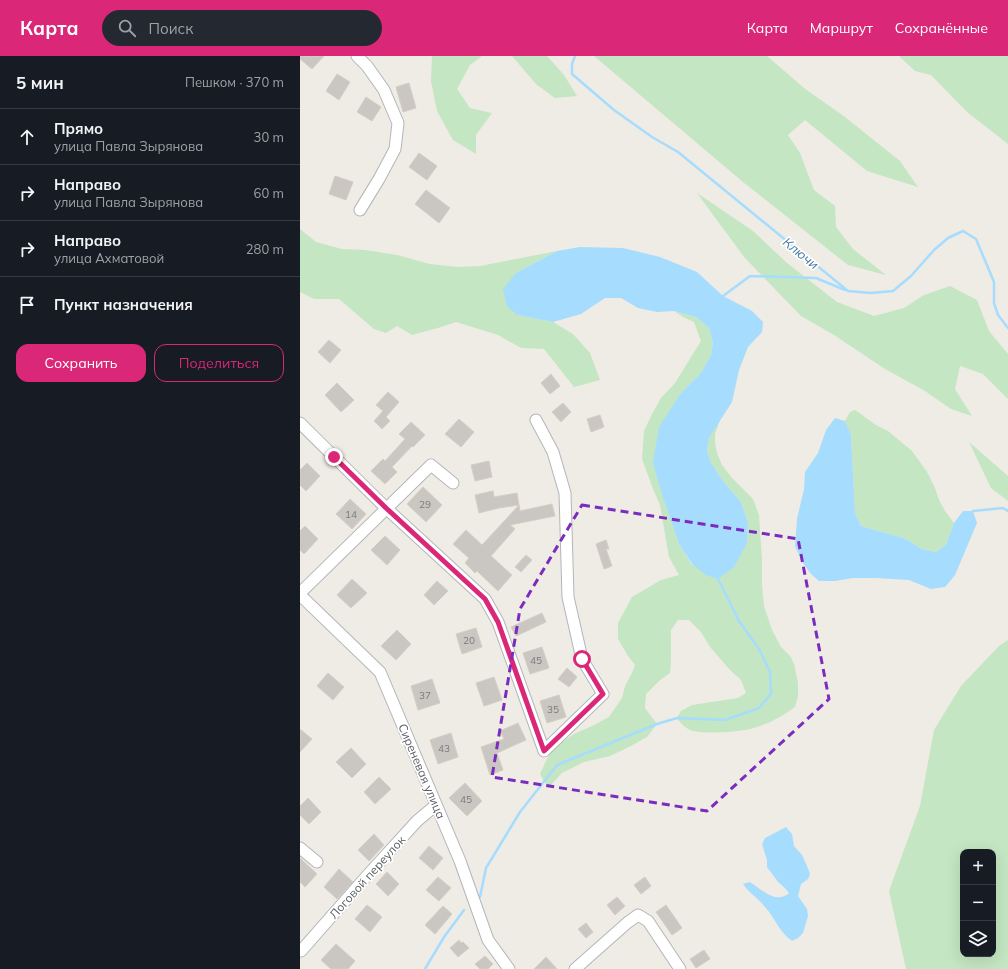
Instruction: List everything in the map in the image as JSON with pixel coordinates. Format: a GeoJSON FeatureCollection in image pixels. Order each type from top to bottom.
{"type":"FeatureCollection","features":[{"type":"Feature","properties":{"kind":"street"},"geometry":{"type":"LineString","coordinates":[[357,56],[367,66],[384,90],[398,123],[395,149],[360,210]]}},
{"type":"Feature","properties":{"kind":"street"},"geometry":{"type":"LineString","coordinates":[[300,424],[386,508],[485,599],[498,622],[544,751],[603,694],[582,659],[568,597],[565,493],[553,452],[536,420]]}},
{"type":"Feature","properties":{"kind":"street"},"geometry":{"type":"LineString","coordinates":[[300,594],[430,465],[453,483]]}},
{"type":"Feature","properties":{"kind":"street","name":"Сиреневая улица"},"geometry":{"type":"LineString","coordinates":[[300,594],[380,672],[460,861],[488,940],[509,969]]}},
{"type":"Feature","properties":{"kind":"street","name":"Логовой переулок"},"geometry":{"type":"LineString","coordinates":[[301,951],[412,827],[436,805]]}},
{"type":"Feature","properties":{"kind":"street"},"geometry":{"type":"LineString","coordinates":[[300,848],[317,862]]}},
{"type":"Feature","properties":{"kind":"street"},"geometry":{"type":"LineString","coordinates":[[575,969],[638,915],[648,921],[680,969]]}},
{"type":"Feature","properties":{"kind":"highlighted area"},"geometry":{"type":"Polygon","coordinates":[[[582,505],[798,539],[829,699],[707,811],[492,777],[520,609],[582,505]]]}},
{"type":"Feature","properties":{"kind":"green space"},"geometry":{"type":"Polygon","coordinates":[[[432,56],[482,56],[470,65],[457,89],[470,108],[492,113],[476,135],[476,154],[453,140],[437,111],[431,81],[432,56]]]}},
{"type":"Feature","properties":{"kind":"green space"},"geometry":{"type":"Polygon","coordinates":[[[512,56],[547,56],[564,75],[577,96],[555,98],[536,84],[512,56]]]}},
{"type":"Feature","properties":{"kind":"green space"},"geometry":{"type":"Polygon","coordinates":[[[594,56],[767,56],[804,88],[845,117],[900,161],[918,187],[867,171],[805,120],[788,135],[800,153],[814,190],[835,206],[836,227],[853,249],[886,275],[848,265],[743,182],[594,56]]]}},
{"type":"Feature","properties":{"kind":"green space"},"geometry":{"type":"Polygon","coordinates":[[[899,56],[1008,56],[1008,144],[967,112],[931,75],[915,71],[899,56]]]}},
{"type":"Feature","properties":{"kind":"green space"},"geometry":{"type":"Polygon","coordinates":[[[697,193],[753,231],[787,263],[837,302],[874,316],[904,308],[924,295],[950,286],[977,300],[989,331],[1008,354],[1008,399],[983,374],[960,366],[955,389],[972,416],[951,409],[925,391],[885,369],[834,335],[801,316],[744,257],[697,193]]]}},
{"type":"Feature","properties":{"kind":"green space"},"geometry":{"type":"Polygon","coordinates":[[[300,229],[316,242],[342,249],[365,250],[397,255],[430,264],[458,267],[480,266],[557,251],[516,273],[517,315],[553,322],[573,334],[590,353],[600,380],[574,387],[544,349],[521,348],[498,335],[456,322],[412,335],[397,326],[386,333],[374,329],[339,299],[314,299],[300,292],[300,229]]]}},
{"type":"Feature","properties":{"kind":"green space"},"geometry":{"type":"Polygon","coordinates":[[[674,311],[696,317],[709,328],[713,342],[711,355],[701,373],[681,393],[664,501],[679,544],[692,565],[747,543],[748,523],[741,502],[723,481],[710,461],[707,451],[709,438],[720,420],[715,434],[717,453],[722,465],[732,478],[753,499],[759,515],[764,606],[772,630],[781,647],[791,657],[794,664],[798,683],[798,696],[795,707],[774,720],[750,729],[738,731],[699,732],[687,728],[677,718],[681,711],[692,705],[738,698],[746,693],[741,680],[710,647],[701,632],[689,620],[678,620],[671,630],[670,673],[659,681],[646,694],[645,708],[657,724],[647,737],[610,756],[584,762],[562,773],[548,788],[540,774],[555,747],[574,734],[609,717],[622,698],[625,686],[635,665],[618,639],[618,623],[632,597],[661,580],[679,575],[669,557],[660,505],[642,459],[644,431],[651,416],[661,398],[675,383],[701,341],[694,322],[674,311]]]}},
{"type":"Feature","properties":{"kind":"green space"},"geometry":{"type":"Polygon","coordinates":[[[855,410],[876,425],[888,431],[912,451],[927,472],[939,500],[954,523],[946,545],[936,552],[922,549],[904,538],[861,526],[855,513],[851,435],[845,421],[850,412],[855,410]]]}},
{"type":"Feature","properties":{"kind":"green space"},"geometry":{"type":"Polygon","coordinates":[[[969,442],[1008,476],[1008,501],[991,488],[969,442]]]}},
{"type":"Feature","properties":{"kind":"green space"},"geometry":{"type":"Polygon","coordinates":[[[1008,640],[1008,969],[906,969],[889,891],[920,806],[934,730],[961,686],[999,646],[1008,640]]]}},
{"type":"Feature","properties":{"kind":"water"},"geometry":{"type":"Polygon","coordinates":[[[580,247],[623,248],[660,257],[697,272],[723,296],[752,311],[763,322],[762,332],[748,347],[739,370],[732,402],[709,438],[707,451],[710,461],[723,481],[741,502],[748,523],[747,543],[734,567],[718,579],[706,575],[692,564],[679,544],[653,463],[659,427],[681,393],[701,373],[711,355],[713,342],[709,328],[696,317],[674,311],[657,312],[638,308],[621,298],[605,298],[581,314],[553,322],[517,315],[507,306],[503,289],[516,273],[557,251],[580,247]]]}},
{"type":"Feature","properties":{"kind":"water"},"geometry":{"type":"Polygon","coordinates":[[[835,418],[845,421],[851,435],[855,513],[861,526],[904,538],[922,549],[936,552],[946,545],[954,523],[963,511],[973,511],[977,523],[955,575],[945,587],[931,589],[909,580],[876,578],[853,578],[835,581],[819,581],[811,574],[803,563],[795,546],[797,519],[804,489],[805,472],[818,453],[826,430],[835,418]]]}},
{"type":"Feature","properties":{"kind":"water"},"geometry":{"type":"Polygon","coordinates":[[[786,827],[792,834],[794,846],[802,855],[810,874],[808,879],[801,884],[798,896],[807,909],[808,916],[803,933],[792,941],[784,934],[769,911],[743,884],[750,882],[774,897],[784,896],[789,893],[778,882],[767,867],[767,860],[762,844],[765,838],[786,827]]]}},
{"type":"Feature","properties":{"kind":"building"},"geometry":{"type":"Polygon","coordinates":[[[300,56],[324,56],[312,69],[300,59],[300,56]]]}},
{"type":"Feature","properties":{"kind":"building"},"geometry":{"type":"Polygon","coordinates":[[[337,74],[350,82],[339,100],[326,91],[337,74]]]}},
{"type":"Feature","properties":{"kind":"building"},"geometry":{"type":"Polygon","coordinates":[[[409,83],[416,108],[403,112],[396,87],[409,83]]]}},
{"type":"Feature","properties":{"kind":"building"},"geometry":{"type":"Polygon","coordinates":[[[366,97],[381,107],[372,121],[357,112],[366,97]]]}},
{"type":"Feature","properties":{"kind":"building"},"geometry":{"type":"Polygon","coordinates":[[[419,153],[437,166],[427,180],[409,167],[419,153]]]}},
{"type":"Feature","properties":{"kind":"building"},"geometry":{"type":"Polygon","coordinates":[[[335,176],[353,182],[346,200],[329,194],[335,176]]]}},
{"type":"Feature","properties":{"kind":"building"},"geometry":{"type":"Polygon","coordinates":[[[426,190],[450,208],[439,223],[415,204],[426,190]]]}},
{"type":"Feature","properties":{"kind":"building"},"geometry":{"type":"Polygon","coordinates":[[[329,340],[341,350],[330,363],[318,352],[329,340]]]}},
{"type":"Feature","properties":{"kind":"building"},"geometry":{"type":"Polygon","coordinates":[[[551,374],[560,386],[550,394],[541,383],[551,374]]]}},
{"type":"Feature","properties":{"kind":"building"},"geometry":{"type":"Polygon","coordinates":[[[337,383],[354,400],[341,412],[325,395],[337,383]]]}},
{"type":"Feature","properties":{"kind":"building"},"geometry":{"type":"Polygon","coordinates":[[[388,392],[399,402],[386,417],[390,421],[382,429],[374,421],[383,411],[376,405],[388,392]]]}},
{"type":"Feature","properties":{"kind":"building"},"geometry":{"type":"Polygon","coordinates":[[[563,403],[571,412],[561,422],[552,412],[563,403]]]}},
{"type":"Feature","properties":{"kind":"building"},"geometry":{"type":"Polygon","coordinates":[[[600,415],[604,427],[591,432],[587,419],[600,415]]]}},
{"type":"Feature","properties":{"kind":"building"},"geometry":{"type":"Polygon","coordinates":[[[459,419],[474,432],[461,447],[445,434],[459,419]]]}},
{"type":"Feature","properties":{"kind":"building"},"geometry":{"type":"Polygon","coordinates":[[[411,422],[425,435],[392,467],[397,472],[385,484],[371,471],[383,459],[385,461],[405,439],[399,434],[411,422]]]}},
{"type":"Feature","properties":{"kind":"building"},"geometry":{"type":"Polygon","coordinates":[[[489,461],[492,477],[475,481],[471,465],[489,461]]]}},
{"type":"Feature","properties":{"kind":"building"},"geometry":{"type":"Polygon","coordinates":[[[307,463],[320,476],[306,491],[300,485],[300,470],[307,463]]]}},
{"type":"Feature","properties":{"kind":"building"},"geometry":{"type":"Polygon","coordinates":[[[423,487],[442,505],[426,522],[407,504],[423,487]]]}},
{"type":"Feature","properties":{"kind":"building"},"geometry":{"type":"Polygon","coordinates":[[[493,491],[494,497],[517,493],[519,505],[479,513],[475,495],[493,491]]]}},
{"type":"Feature","properties":{"kind":"building"},"geometry":{"type":"Polygon","coordinates":[[[350,499],[366,514],[352,529],[336,514],[350,499]]]}},
{"type":"Feature","properties":{"kind":"building"},"geometry":{"type":"Polygon","coordinates":[[[552,504],[555,516],[510,525],[515,529],[491,556],[512,575],[498,591],[477,571],[475,573],[465,563],[469,558],[453,544],[466,530],[482,545],[519,505],[520,511],[552,504]]]}},
{"type":"Feature","properties":{"kind":"building"},"geometry":{"type":"Polygon","coordinates":[[[305,526],[318,539],[304,554],[300,550],[300,531],[305,526]]]}},
{"type":"Feature","properties":{"kind":"building"},"geometry":{"type":"Polygon","coordinates":[[[385,536],[400,550],[387,565],[371,550],[385,536]]]}},
{"type":"Feature","properties":{"kind":"building"},"geometry":{"type":"Polygon","coordinates":[[[606,540],[609,549],[606,549],[612,566],[604,569],[596,544],[606,540]]]}},
{"type":"Feature","properties":{"kind":"building"},"geometry":{"type":"Polygon","coordinates":[[[526,555],[532,560],[521,572],[515,567],[526,555]]]}},
{"type":"Feature","properties":{"kind":"building"},"geometry":{"type":"Polygon","coordinates":[[[352,579],[367,593],[351,608],[337,595],[352,579]]]}},
{"type":"Feature","properties":{"kind":"building"},"geometry":{"type":"Polygon","coordinates":[[[437,581],[448,591],[434,605],[424,595],[437,581]]]}},
{"type":"Feature","properties":{"kind":"building"},"geometry":{"type":"Polygon","coordinates":[[[542,613],[546,622],[516,636],[511,627],[542,613]]]}},
{"type":"Feature","properties":{"kind":"building"},"geometry":{"type":"Polygon","coordinates":[[[476,628],[482,647],[462,654],[456,634],[476,628]]]}},
{"type":"Feature","properties":{"kind":"building"},"geometry":{"type":"Polygon","coordinates":[[[397,630],[411,644],[396,660],[381,646],[397,630]]]}},
{"type":"Feature","properties":{"kind":"building"},"geometry":{"type":"Polygon","coordinates":[[[542,647],[549,668],[530,674],[523,653],[542,647]]]}},
{"type":"Feature","properties":{"kind":"building"},"geometry":{"type":"Polygon","coordinates":[[[567,668],[577,677],[569,687],[558,679],[567,668]]]}},
{"type":"Feature","properties":{"kind":"building"},"geometry":{"type":"Polygon","coordinates":[[[328,673],[344,687],[333,700],[317,686],[328,673]]]}},
{"type":"Feature","properties":{"kind":"building"},"geometry":{"type":"Polygon","coordinates":[[[494,677],[502,700],[484,706],[476,683],[494,677]]]}},
{"type":"Feature","properties":{"kind":"building"},"geometry":{"type":"Polygon","coordinates":[[[432,679],[440,703],[418,710],[411,686],[432,679]]]}},
{"type":"Feature","properties":{"kind":"building"},"geometry":{"type":"Polygon","coordinates":[[[559,695],[566,717],[547,723],[540,701],[559,695]]]}},
{"type":"Feature","properties":{"kind":"building"},"geometry":{"type":"Polygon","coordinates":[[[518,723],[526,740],[497,753],[503,770],[490,775],[481,747],[504,739],[500,731],[518,723]]]}},
{"type":"Feature","properties":{"kind":"building"},"geometry":{"type":"Polygon","coordinates":[[[300,729],[312,739],[300,752],[300,729]]]}},
{"type":"Feature","properties":{"kind":"building"},"geometry":{"type":"Polygon","coordinates":[[[451,733],[458,757],[438,764],[430,740],[451,733]]]}},
{"type":"Feature","properties":{"kind":"building"},"geometry":{"type":"Polygon","coordinates":[[[351,748],[366,764],[352,778],[336,762],[351,748]]]}},
{"type":"Feature","properties":{"kind":"building"},"geometry":{"type":"Polygon","coordinates":[[[379,777],[391,789],[375,804],[364,792],[379,777]]]}},
{"type":"Feature","properties":{"kind":"building"},"geometry":{"type":"Polygon","coordinates":[[[465,783],[482,801],[467,816],[449,798],[465,783]]]}},
{"type":"Feature","properties":{"kind":"building"},"geometry":{"type":"Polygon","coordinates":[[[308,798],[321,812],[309,824],[300,815],[300,806],[308,798]]]}},
{"type":"Feature","properties":{"kind":"building"},"geometry":{"type":"Polygon","coordinates":[[[374,834],[384,845],[369,861],[358,850],[374,834]]]}},
{"type":"Feature","properties":{"kind":"building"},"geometry":{"type":"Polygon","coordinates":[[[429,846],[443,858],[433,870],[419,858],[429,846]]]}},
{"type":"Feature","properties":{"kind":"building"},"geometry":{"type":"Polygon","coordinates":[[[300,858],[317,874],[305,887],[300,882],[300,858]]]}},
{"type":"Feature","properties":{"kind":"building"},"geometry":{"type":"Polygon","coordinates":[[[339,869],[353,882],[337,899],[324,887],[339,869]]]}},
{"type":"Feature","properties":{"kind":"building"},"geometry":{"type":"Polygon","coordinates":[[[387,872],[399,884],[388,896],[376,884],[387,872]]]}},
{"type":"Feature","properties":{"kind":"building"},"geometry":{"type":"Polygon","coordinates":[[[438,877],[451,888],[439,901],[426,890],[438,877]]]}},
{"type":"Feature","properties":{"kind":"building"},"geometry":{"type":"Polygon","coordinates":[[[645,877],[651,886],[641,894],[634,885],[645,877]]]}},
{"type":"Feature","properties":{"kind":"building"},"geometry":{"type":"Polygon","coordinates":[[[617,897],[625,906],[615,915],[607,905],[617,897]]]}},
{"type":"Feature","properties":{"kind":"building"},"geometry":{"type":"Polygon","coordinates":[[[367,905],[382,917],[370,932],[355,919],[367,905]]]}},
{"type":"Feature","properties":{"kind":"building"},"geometry":{"type":"Polygon","coordinates":[[[666,905],[682,928],[672,935],[656,912],[666,905]]]}},
{"type":"Feature","properties":{"kind":"building"},"geometry":{"type":"Polygon","coordinates":[[[443,906],[452,914],[435,934],[425,925],[443,906]]]}},
{"type":"Feature","properties":{"kind":"building"},"geometry":{"type":"Polygon","coordinates":[[[586,923],[593,932],[586,938],[578,929],[586,923]]]}},
{"type":"Feature","properties":{"kind":"building"},"geometry":{"type":"Polygon","coordinates":[[[459,940],[469,948],[458,957],[450,948],[459,940]]]}},
{"type":"Feature","properties":{"kind":"building"},"geometry":{"type":"Polygon","coordinates":[[[336,944],[355,961],[348,969],[331,969],[321,960],[336,944]]]}},
{"type":"Feature","properties":{"kind":"building"},"geometry":{"type":"Polygon","coordinates":[[[704,950],[710,959],[696,968],[690,959],[704,950]]]}},
{"type":"Feature","properties":{"kind":"building"},"geometry":{"type":"Polygon","coordinates":[[[485,956],[493,964],[488,969],[480,969],[475,964],[485,956]]]}},
{"type":"Feature","properties":{"kind":"building"},"geometry":{"type":"Polygon","coordinates":[[[546,957],[557,969],[534,969],[546,957]]]}},
{"type":"Feature","properties":{"kind":"waterway","name":"Ключи"},"geometry":{"type":"LineString","coordinates":[[575,56],[572,64],[572,74],[614,110],[652,137],[678,152],[848,291],[871,293],[893,291],[911,276],[934,250],[948,238],[963,231],[976,239],[994,282],[994,303],[998,315],[1008,328]]}},
{"type":"Feature","properties":{"kind":"waterway"},"geometry":{"type":"LineString","coordinates":[[723,296],[750,276],[816,278],[845,290]]}},
{"type":"Feature","properties":{"kind":"waterway"},"geometry":{"type":"LineString","coordinates":[[973,511],[1003,508],[1008,511]]}},
{"type":"Feature","properties":{"kind":"waterway"},"geometry":{"type":"LineString","coordinates":[[480,897],[486,868],[520,812],[557,765],[657,724],[677,718],[725,720],[759,708],[771,694],[770,672],[759,649],[739,621],[718,579]]}},
{"type":"Feature","properties":{"kind":"waterway"},"geometry":{"type":"LineString","coordinates":[[425,969],[444,937],[464,910]]}},
{"type":"Feature","properties":{"kind":"route"},"geometry":{"type":"LineString","coordinates":[[334,457],[386,508],[485,599],[498,622],[544,751],[603,694],[582,659]]}}]}
